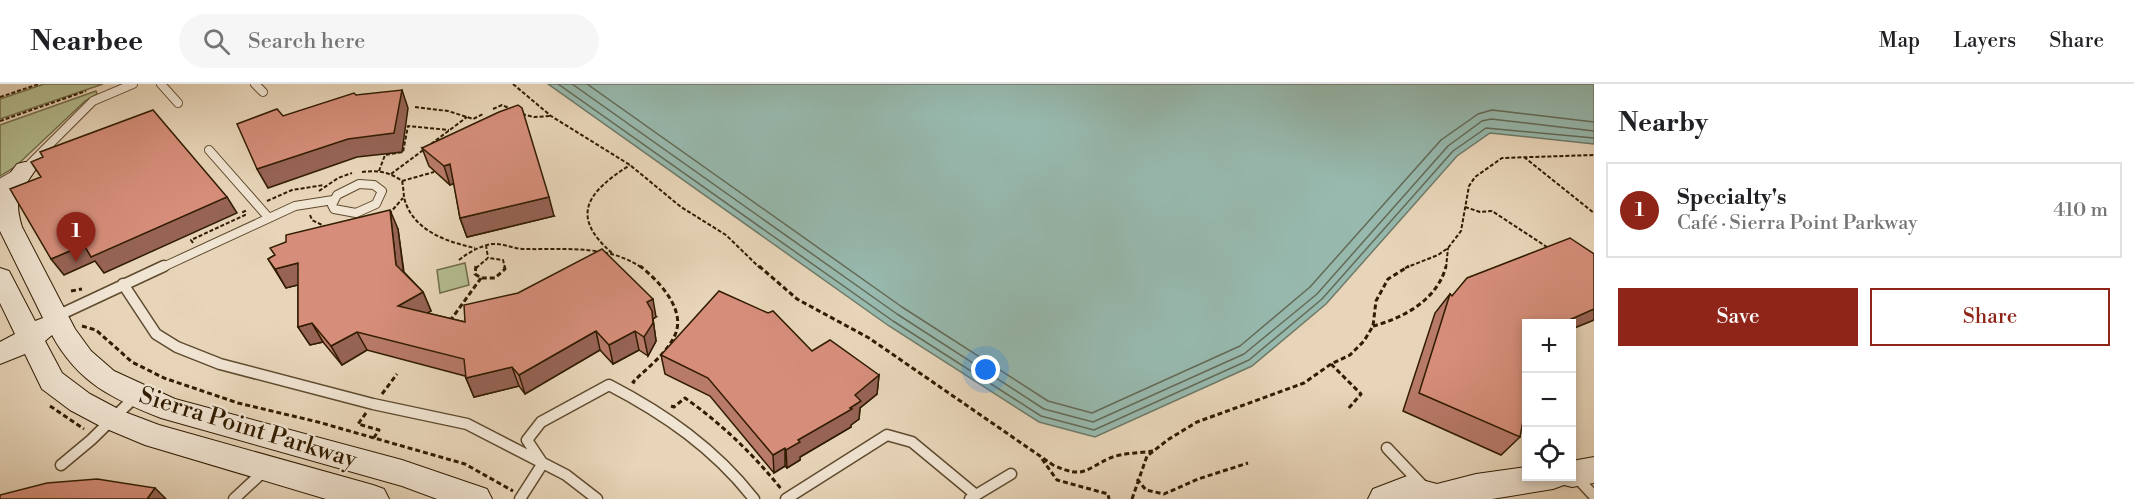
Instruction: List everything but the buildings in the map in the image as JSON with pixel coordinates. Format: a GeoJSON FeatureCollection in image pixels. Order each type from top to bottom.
{"type":"FeatureCollection","features":[{"type":"Feature","properties":{"kind":"street"},"geometry":{"type":"LineString","coordinates":[[5,222],[4,207],[13,183],[29,164]]}},
{"type":"Feature","properties":{"kind":"street","name":"Sierra Point Parkway"},"geometry":{"type":"LineString","coordinates":[[5,222],[68,318],[65,335],[81,358],[104,379],[136,396],[224,425],[402,473],[476,499]]}},
{"type":"Feature","properties":{"kind":"street","name":"Sierra Point Parkway"},"geometry":{"type":"LineString","coordinates":[[0,277],[18,334],[52,381],[80,402],[112,419],[155,436],[374,499]]}},
{"type":"Feature","properties":{"kind":"street"},"geometry":{"type":"LineString","coordinates":[[0,354],[18,334],[68,318]]}},
{"type":"Feature","properties":{"kind":"street"},"geometry":{"type":"LineString","coordinates":[[1384,499],[1407,490],[1434,498],[1485,493],[1538,481]]}},
{"type":"Feature","properties":{"kind":"lane"},"geometry":{"type":"LineString","coordinates":[[29,164],[93,101],[133,84]]}},
{"type":"Feature","properties":{"kind":"lane"},"geometry":{"type":"LineString","coordinates":[[161,84],[178,104]]}},
{"type":"Feature","properties":{"kind":"lane"},"geometry":{"type":"LineString","coordinates":[[255,84],[263,92]]}},
{"type":"Feature","properties":{"kind":"lane"},"geometry":{"type":"LineString","coordinates":[[209,150],[268,217]]}},
{"type":"Feature","properties":{"kind":"lane"},"geometry":{"type":"LineString","coordinates":[[0,183],[29,164],[56,151]]}},
{"type":"Feature","properties":{"kind":"lane"},"geometry":{"type":"LineString","coordinates":[[68,318],[123,284],[295,206],[333,200],[343,190],[359,184],[374,185],[382,191],[380,201],[375,205],[353,214],[334,209],[333,200]]}},
{"type":"Feature","properties":{"kind":"lane"},"geometry":{"type":"LineString","coordinates":[[123,284],[156,334],[177,347],[232,367],[374,404],[467,424],[566,475],[597,499]]}},
{"type":"Feature","properties":{"kind":"lane"},"geometry":{"type":"LineString","coordinates":[[543,463],[527,440],[541,422],[609,385],[644,403],[703,446],[754,499]]}},
{"type":"Feature","properties":{"kind":"lane"},"geometry":{"type":"LineString","coordinates":[[61,465],[136,396]]}},
{"type":"Feature","properties":{"kind":"lane"},"geometry":{"type":"LineString","coordinates":[[787,498],[887,435],[912,442],[973,497],[1011,474]]}},
{"type":"Feature","properties":{"kind":"lane"},"geometry":{"type":"LineString","coordinates":[[1387,448],[1434,498]]}},
{"type":"Feature","properties":{"kind":"lane"},"geometry":{"type":"LineString","coordinates":[[521,498],[543,463]]}},
{"type":"Feature","properties":{"kind":"lane"},"geometry":{"type":"LineString","coordinates":[[234,499],[265,469]]}},
{"type":"Feature","properties":{"kind":"lane"},"geometry":{"type":"LineString","coordinates":[[1576,476],[1594,496]]}},
{"type":"Feature","properties":{"kind":"path"},"geometry":{"type":"LineString","coordinates":[[0,97],[39,84]]}},
{"type":"Feature","properties":{"kind":"path"},"geometry":{"type":"LineString","coordinates":[[513,84],[551,116],[630,165],[681,207],[726,235],[764,272],[797,299],[869,338],[918,374],[1066,471],[1080,473],[1093,469],[1113,457],[1154,451]]}},
{"type":"Feature","properties":{"kind":"path"},"geometry":{"type":"LineString","coordinates":[[0,121],[91,89]]}},
{"type":"Feature","properties":{"kind":"path"},"geometry":{"type":"LineString","coordinates":[[493,109],[502,105],[512,109]]}},
{"type":"Feature","properties":{"kind":"path"},"geometry":{"type":"LineString","coordinates":[[415,107],[448,111],[473,119],[483,114]]}},
{"type":"Feature","properties":{"kind":"path"},"geometry":{"type":"LineString","coordinates":[[520,113],[534,117],[551,116]]}},
{"type":"Feature","properties":{"kind":"path"},"geometry":{"type":"LineString","coordinates":[[391,174],[467,117]]}},
{"type":"Feature","properties":{"kind":"path"},"geometry":{"type":"LineString","coordinates":[[379,171],[386,154],[403,152],[408,126],[449,130]]}},
{"type":"Feature","properties":{"kind":"path"},"geometry":{"type":"LineString","coordinates":[[1132,499],[1137,479],[1147,456],[1197,422],[1304,383],[1331,364],[1350,355],[1364,341],[1373,326],[1376,301],[1388,279],[1405,268],[1438,255],[1448,248],[1461,231],[1469,186],[1475,177],[1502,158],[1594,155]]}},
{"type":"Feature","properties":{"kind":"path"},"geometry":{"type":"LineString","coordinates":[[1523,156],[1594,213]]}},
{"type":"Feature","properties":{"kind":"path"},"geometry":{"type":"LineString","coordinates":[[615,256],[600,244],[591,231],[587,221],[587,209],[591,197],[600,185],[630,165]]}},
{"type":"Feature","properties":{"kind":"path"},"geometry":{"type":"LineString","coordinates":[[402,181],[434,172]]}},
{"type":"Feature","properties":{"kind":"path"},"geometry":{"type":"LineString","coordinates":[[403,198],[412,216],[428,231],[447,240],[477,248]]}},
{"type":"Feature","properties":{"kind":"path"},"geometry":{"type":"LineString","coordinates":[[1465,207],[1480,212],[1492,211],[1557,254]]}},
{"type":"Feature","properties":{"kind":"path"},"geometry":{"type":"LineString","coordinates":[[459,260],[477,248],[505,244],[519,249],[582,248],[615,256],[638,266],[656,279],[673,304],[677,321],[677,329],[670,342],[633,382],[641,387]]}},
{"type":"Feature","properties":{"kind":"path"},"geometry":{"type":"LineString","coordinates":[[486,245],[488,258]]}},
{"type":"Feature","properties":{"kind":"path"},"geometry":{"type":"LineString","coordinates":[[1373,326],[1391,322],[1409,312],[1435,290],[1442,279],[1448,260],[1448,248]]}},
{"type":"Feature","properties":{"kind":"path"},"geometry":{"type":"LineString","coordinates":[[488,258],[503,260],[505,269],[495,278],[481,278],[475,274],[476,266],[488,258]]}},
{"type":"Feature","properties":{"kind":"path"},"geometry":{"type":"LineString","coordinates":[[448,324],[481,278]]}},
{"type":"Feature","properties":{"kind":"path"},"geometry":{"type":"LineString","coordinates":[[68,318],[81,326],[96,330],[132,362],[164,378],[238,403],[318,422],[465,464],[521,498]]}},
{"type":"Feature","properties":{"kind":"path"},"geometry":{"type":"LineString","coordinates":[[1331,364],[1361,393],[1348,409]]}},
{"type":"Feature","properties":{"kind":"path"},"geometry":{"type":"LineString","coordinates":[[381,395],[397,374]]}},
{"type":"Feature","properties":{"kind":"path"},"geometry":{"type":"LineString","coordinates":[[666,402],[674,407],[685,398],[724,427],[787,498]]}},
{"type":"Feature","properties":{"kind":"path"},"geometry":{"type":"LineString","coordinates":[[368,412],[358,424],[379,430],[373,438]]}},
{"type":"Feature","properties":{"kind":"path"},"geometry":{"type":"LineString","coordinates":[[1039,455],[1057,480],[1100,490],[1108,495],[1109,499]]}},
{"type":"Feature","properties":{"kind":"path"},"geometry":{"type":"LineString","coordinates":[[1137,479],[1146,490],[1164,494],[1198,479],[1248,463]]}},
{"type":"Feature","properties":{"kind":"green space"},"geometry":{"type":"Polygon","coordinates":[[[44,84],[103,84],[0,119],[0,99],[44,84]]]}},
{"type":"Feature","properties":{"kind":"green space"},"geometry":{"type":"Polygon","coordinates":[[[96,91],[97,94],[85,101],[15,167],[0,176],[0,125],[96,91]]]}},
{"type":"Feature","properties":{"kind":"green space"},"geometry":{"type":"Polygon","coordinates":[[[465,263],[469,285],[440,293],[437,270],[465,263]]]}},
{"type":"Feature","properties":{"kind":"water"},"geometry":{"type":"Polygon","coordinates":[[[548,84],[1594,84],[1594,144],[1490,133],[1457,156],[1326,304],[1252,366],[1095,437],[1039,422],[889,326],[548,84]]]}},
{"type":"Feature","properties":{"kind":"place","name":"Specialty's"},"geometry":{"type":"Point","coordinates":[76,262]}}]}
